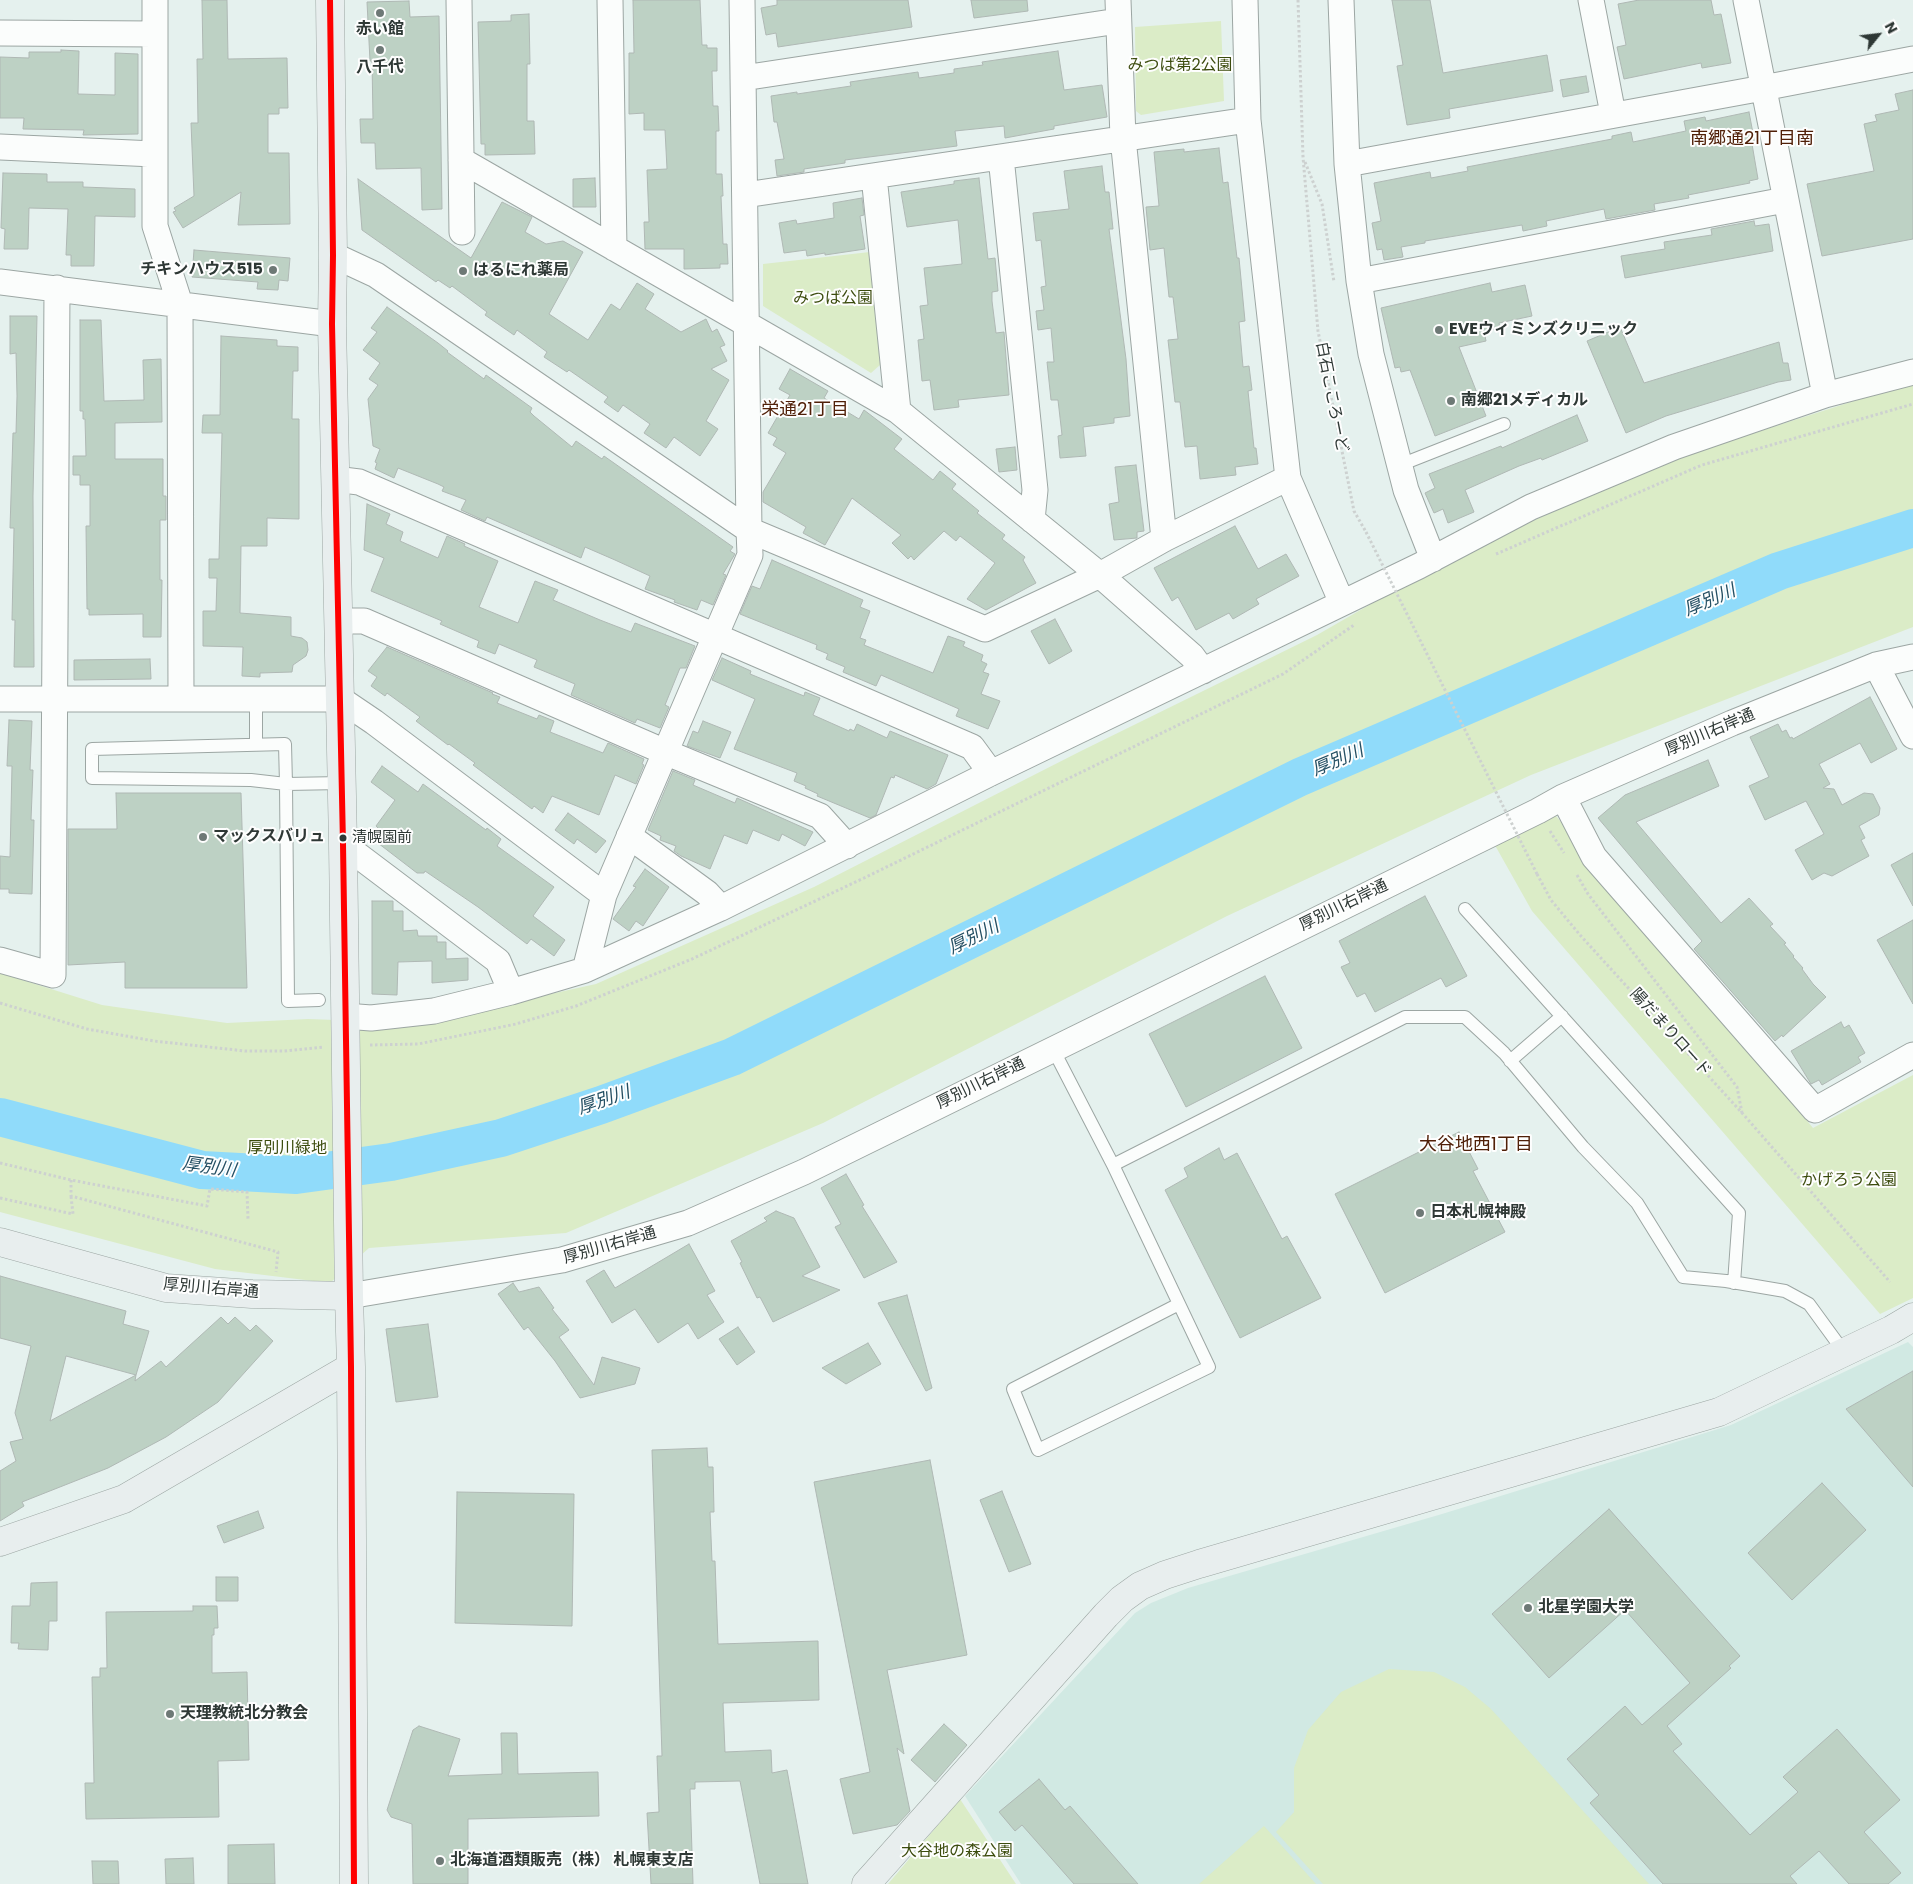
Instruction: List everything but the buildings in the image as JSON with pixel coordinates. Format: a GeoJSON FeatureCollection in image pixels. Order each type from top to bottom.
{"type":"FeatureCollection","features":[{"type":"Feature","properties":{"kind":"street"},"geometry":{"type":"LineString","coordinates":[[155,0],[155,226],[180,304],[181,699]]}},
{"type":"Feature","properties":{"kind":"street"},"geometry":{"type":"LineString","coordinates":[[330,0],[332,324],[342,782],[348,1258],[352,1368],[354,1884]]}},
{"type":"Feature","properties":{"kind":"street"},"geometry":{"type":"LineString","coordinates":[[610,0],[614,248]]}},
{"type":"Feature","properties":{"kind":"street"},"geometry":{"type":"LineString","coordinates":[[584,970],[604,895],[750,555],[742,0]]}},
{"type":"Feature","properties":{"kind":"street"},"geometry":{"type":"LineString","coordinates":[[1245,0],[1248,120],[1288,478],[1342,603]]}},
{"type":"Feature","properties":{"kind":"street"},"geometry":{"type":"LineString","coordinates":[[1342,0],[1347,164],[1359,281],[1370,354],[1406,490],[1432,559]]}},
{"type":"Feature","properties":{"kind":"street"},"geometry":{"type":"LineString","coordinates":[[1591,0],[1613,114]]}},
{"type":"Feature","properties":{"kind":"street"},"geometry":{"type":"LineString","coordinates":[[1746,0],[1825,395]]}},
{"type":"Feature","properties":{"kind":"street"},"geometry":{"type":"LineString","coordinates":[[462,232],[461,160],[466,1]]}},
{"type":"Feature","properties":{"kind":"street"},"geometry":{"type":"LineString","coordinates":[[743,78],[1118,10],[1122,138],[1164,539]]}},
{"type":"Feature","properties":{"kind":"street"},"geometry":{"type":"LineString","coordinates":[[0,33],[154,34]]}},
{"type":"Feature","properties":{"kind":"street"},"geometry":{"type":"LineString","coordinates":[[1347,164],[1913,59]]}},
{"type":"Feature","properties":{"kind":"street"},"geometry":{"type":"LineString","coordinates":[[745,195],[1248,120]]}},
{"type":"Feature","properties":{"kind":"street"},"geometry":{"type":"LineString","coordinates":[[0,147],[154,154]]}},
{"type":"Feature","properties":{"kind":"street"},"geometry":{"type":"LineString","coordinates":[[1001,157],[1036,490],[1032,520]]}},
{"type":"Feature","properties":{"kind":"street"},"geometry":{"type":"LineString","coordinates":[[461,160],[898,411],[1100,575],[1192,656],[1203,671]]}},
{"type":"Feature","properties":{"kind":"street"},"geometry":{"type":"LineString","coordinates":[[874,176],[898,411]]}},
{"type":"Feature","properties":{"kind":"street"},"geometry":{"type":"LineString","coordinates":[[1359,281],[1785,200]]}},
{"type":"Feature","properties":{"kind":"street"},"geometry":{"type":"LineString","coordinates":[[333,255],[376,275],[750,530],[985,629],[1100,575],[1164,539],[1288,478]]}},
{"type":"Feature","properties":{"kind":"street"},"geometry":{"type":"LineString","coordinates":[[0,282],[332,324]]}},
{"type":"Feature","properties":{"kind":"street"},"geometry":{"type":"LineString","coordinates":[[0,960],[53,975],[57,288]]}},
{"type":"Feature","properties":{"kind":"street"},"geometry":{"type":"LineString","coordinates":[[345,1016],[371,1018],[434,1011],[511,992],[584,970],[721,908],[991,773],[1432,559],[1531,507],[1674,447],[1825,395],[1913,372]]}},
{"type":"Feature","properties":{"kind":"street"},"geometry":{"type":"LineString","coordinates":[[335,479],[360,482],[972,747],[991,773]]}},
{"type":"Feature","properties":{"kind":"street"},"geometry":{"type":"LineString","coordinates":[[339,621],[364,621],[665,752],[820,816],[846,846]]}},
{"type":"Feature","properties":{"kind":"street","name":"厚別川右岸通"},"geometry":{"type":"LineString","coordinates":[[0,1242],[166,1288],[349,1296],[562,1260],[688,1223],[804,1172],[1538,811],[1564,796],[1732,723],[1876,665],[1913,657]]}},
{"type":"Feature","properties":{"kind":"street"},"geometry":{"type":"LineString","coordinates":[[1876,665],[1913,736]]}},
{"type":"Feature","properties":{"kind":"street"},"geometry":{"type":"LineString","coordinates":[[0,699],[340,699],[374,722],[604,895]]}},
{"type":"Feature","properties":{"kind":"street"},"geometry":{"type":"LineString","coordinates":[[1564,796],[1594,856],[1815,1110],[1913,1056]]}},
{"type":"Feature","properties":{"kind":"street"},"geometry":{"type":"LineString","coordinates":[[629,836],[707,893],[721,908]]}},
{"type":"Feature","properties":{"kind":"street"},"geometry":{"type":"LineString","coordinates":[[343,844],[498,961],[511,992]]}},
{"type":"Feature","properties":{"kind":"street"},"geometry":{"type":"LineString","coordinates":[[866,1884],[1106,1615],[1140,1586],[1165,1575],[1199,1564],[1719,1412],[1902,1324]]}},
{"type":"Feature","properties":{"kind":"street"},"geometry":{"type":"LineString","coordinates":[[0,1542],[124,1499],[352,1368]]}},
{"type":"Feature","properties":{"kind":"lane"},"geometry":{"type":"LineString","coordinates":[[1400,465],[1504,424]]}},
{"type":"Feature","properties":{"kind":"lane"},"geometry":{"type":"LineString","coordinates":[[256,699],[256,744]]}},
{"type":"Feature","properties":{"kind":"lane"},"geometry":{"type":"LineString","coordinates":[[320,1000],[288,1001],[286,784],[285,744],[92,750],[92,778],[251,780],[286,784],[342,782]]}},
{"type":"Feature","properties":{"kind":"lane"},"geometry":{"type":"LineString","coordinates":[[1465,909],[1740,1213],[1734,1283]]}},
{"type":"Feature","properties":{"kind":"lane"},"geometry":{"type":"LineString","coordinates":[[1510,1061],[1562,1016]]}},
{"type":"Feature","properties":{"kind":"lane"},"geometry":{"type":"LineString","coordinates":[[1113,1165],[1405,1017],[1465,1017],[1510,1061],[1583,1147],[1637,1203],[1683,1277],[1785,1291],[1809,1304],[1844,1352]]}},
{"type":"Feature","properties":{"kind":"lane"},"geometry":{"type":"LineString","coordinates":[[1053,1049],[1113,1165],[1209,1367],[1038,1450],[1013,1389],[1179,1304]]}},
{"type":"Feature","properties":{"kind":"path","name":"白石こころーど"},"geometry":{"type":"LineString","coordinates":[[1298,0],[1303,157],[1318,331],[1354,511],[1482,763]]}},
{"type":"Feature","properties":{"kind":"path"},"geometry":{"type":"LineString","coordinates":[[1495,554],[1702,464],[1913,404]]}},
{"type":"Feature","properties":{"kind":"path"},"geometry":{"type":"LineString","coordinates":[[1398,599],[1406,594]]}},
{"type":"Feature","properties":{"kind":"path"},"geometry":{"type":"LineString","coordinates":[[0,1003],[87,1029],[189,1046],[245,1051],[345,1049],[418,1044],[516,1024],[576,1006],[692,959],[873,873],[1283,674],[1357,623]]}},
{"type":"Feature","properties":{"kind":"path","name":"陽だまりロード"},"geometry":{"type":"LineString","coordinates":[[1482,763],[1551,900],[1743,1114],[1890,1282]]}},
{"type":"Feature","properties":{"kind":"path"},"geometry":{"type":"LineString","coordinates":[[1538,811],[1568,860]]}},
{"type":"Feature","properties":{"kind":"path"},"geometry":{"type":"LineString","coordinates":[[1573,869],[1588,894],[1737,1087],[1743,1114]]}},
{"type":"Feature","properties":{"kind":"path"},"geometry":{"type":"LineString","coordinates":[[0,1163],[71,1180],[207,1206],[210,1189],[247,1192],[248,1219]]}},
{"type":"Feature","properties":{"kind":"path"},"geometry":{"type":"LineString","coordinates":[[0,1198],[73,1214],[71,1180]]}},
{"type":"Feature","properties":{"kind":"path"},"geometry":{"type":"LineString","coordinates":[[71,1196],[278,1252],[273,1294]]}},
{"type":"Feature","properties":{"kind":"shaded area","name":"北星学園大学"},"geometry":{"type":"Polygon","coordinates":[[[1908,1342],[1913,1347],[1913,1884],[1021,1884],[965,1796],[1135,1613],[1151,1603],[1188,1588],[1442,1514],[1731,1425],[1908,1342]]]}},
{"type":"Feature","properties":{"kind":"green space","name":"みつば第2公園"},"geometry":{"type":"Polygon","coordinates":[[[1221,21],[1224,101],[1141,115],[1136,111],[1135,27],[1221,21]]]}},
{"type":"Feature","properties":{"kind":"green space","name":"みつば公園"},"geometry":{"type":"Polygon","coordinates":[[[870,252],[873,256],[880,365],[871,373],[763,306],[763,264],[870,252]]]}},
{"type":"Feature","properties":{"kind":"green space","name":"厚別川緑地"},"geometry":{"type":"Polygon","coordinates":[[[1913,385],[1913,627],[1531,775],[1227,916],[823,1123],[566,1233],[369,1248],[330,1283],[215,1269],[0,1212],[0,973],[102,1005],[227,1023],[308,1019],[418,1023],[596,984],[814,887],[1081,751],[1317,635],[1463,551],[1682,456],[1882,392],[1913,385]]]}},
{"type":"Feature","properties":{"kind":"green space","name":"かげろう公園"},"geometry":{"type":"Polygon","coordinates":[[[1552,811],[1813,1128],[1913,1075],[1913,1298],[1880,1314],[1532,911],[1492,840],[1552,811]]]}},
{"type":"Feature","properties":{"kind":"green space"},"geometry":{"type":"Polygon","coordinates":[[[1389,1669],[1434,1672],[1465,1687],[1491,1709],[1649,1884],[1323,1884],[1276,1832],[1294,1812],[1294,1768],[1308,1730],[1341,1692],[1389,1669]]]}},
{"type":"Feature","properties":{"kind":"green space","name":"大谷地の森公園"},"geometry":{"type":"Polygon","coordinates":[[[960,1799],[1016,1884],[888,1884],[960,1799]]]}},
{"type":"Feature","properties":{"kind":"green space"},"geometry":{"type":"Polygon","coordinates":[[[1264,1826],[1316,1884],[1199,1884],[1264,1826]]]}},
{"type":"Feature","properties":{"kind":"waterway","name":"厚別川"},"geometry":{"type":"LineString","coordinates":[[0,1117],[202,1170],[296,1175],[391,1162],[501,1138],[601,1105],[732,1057],[1300,777],[1779,571],[1913,528]]}},
{"type":"Feature","properties":{"kind":"transit line"},"geometry":{"type":"LineString","coordinates":[[330,0],[332,324],[343,844],[351,1367],[354,1884]]}},
{"type":"Feature","properties":{"kind":"place","name":"赤い館"},"geometry":{"type":"Point","coordinates":[380,13]}},
{"type":"Feature","properties":{"kind":"place","name":"八千代"},"geometry":{"type":"Point","coordinates":[380,50]}},
{"type":"Feature","properties":{"kind":"place","name":"チキンハウス515"},"geometry":{"type":"Point","coordinates":[273,270]}},
{"type":"Feature","properties":{"kind":"place","name":"はるにれ薬局"},"geometry":{"type":"Point","coordinates":[463,271]}},
{"type":"Feature","properties":{"kind":"place","name":"EVEウィミンズクリニック"},"geometry":{"type":"Point","coordinates":[1439,330]}},
{"type":"Feature","properties":{"kind":"place","name":"南郷21メディカル"},"geometry":{"type":"Point","coordinates":[1451,401]}},
{"type":"Feature","properties":{"kind":"place","name":"マックスバリュ"},"geometry":{"type":"Point","coordinates":[203,837]}},
{"type":"Feature","properties":{"kind":"place","name":"清幌園前"},"geometry":{"type":"Point","coordinates":[343,838]}},
{"type":"Feature","properties":{"kind":"place","name":"日本札幌神殿"},"geometry":{"type":"Point","coordinates":[1420,1213]}},
{"type":"Feature","properties":{"kind":"place","name":"北星学園大学"},"geometry":{"type":"Point","coordinates":[1528,1608]}},
{"type":"Feature","properties":{"kind":"place","name":"天理教統北分教会"},"geometry":{"type":"Point","coordinates":[170,1714]}},
{"type":"Feature","properties":{"kind":"place","name":"北海道酒類販売（株） 札幌東支店"},"geometry":{"type":"Point","coordinates":[440,1861]}},
{"type":"Feature","properties":{"kind":"district","name":"南郷通21丁目南"},"geometry":{"type":"Point","coordinates":[1752,139]}},
{"type":"Feature","properties":{"kind":"district","name":"栄通21丁目"},"geometry":{"type":"Point","coordinates":[805,410]}},
{"type":"Feature","properties":{"kind":"district","name":"大谷地西1丁目"},"geometry":{"type":"Point","coordinates":[1476,1145]}}]}
